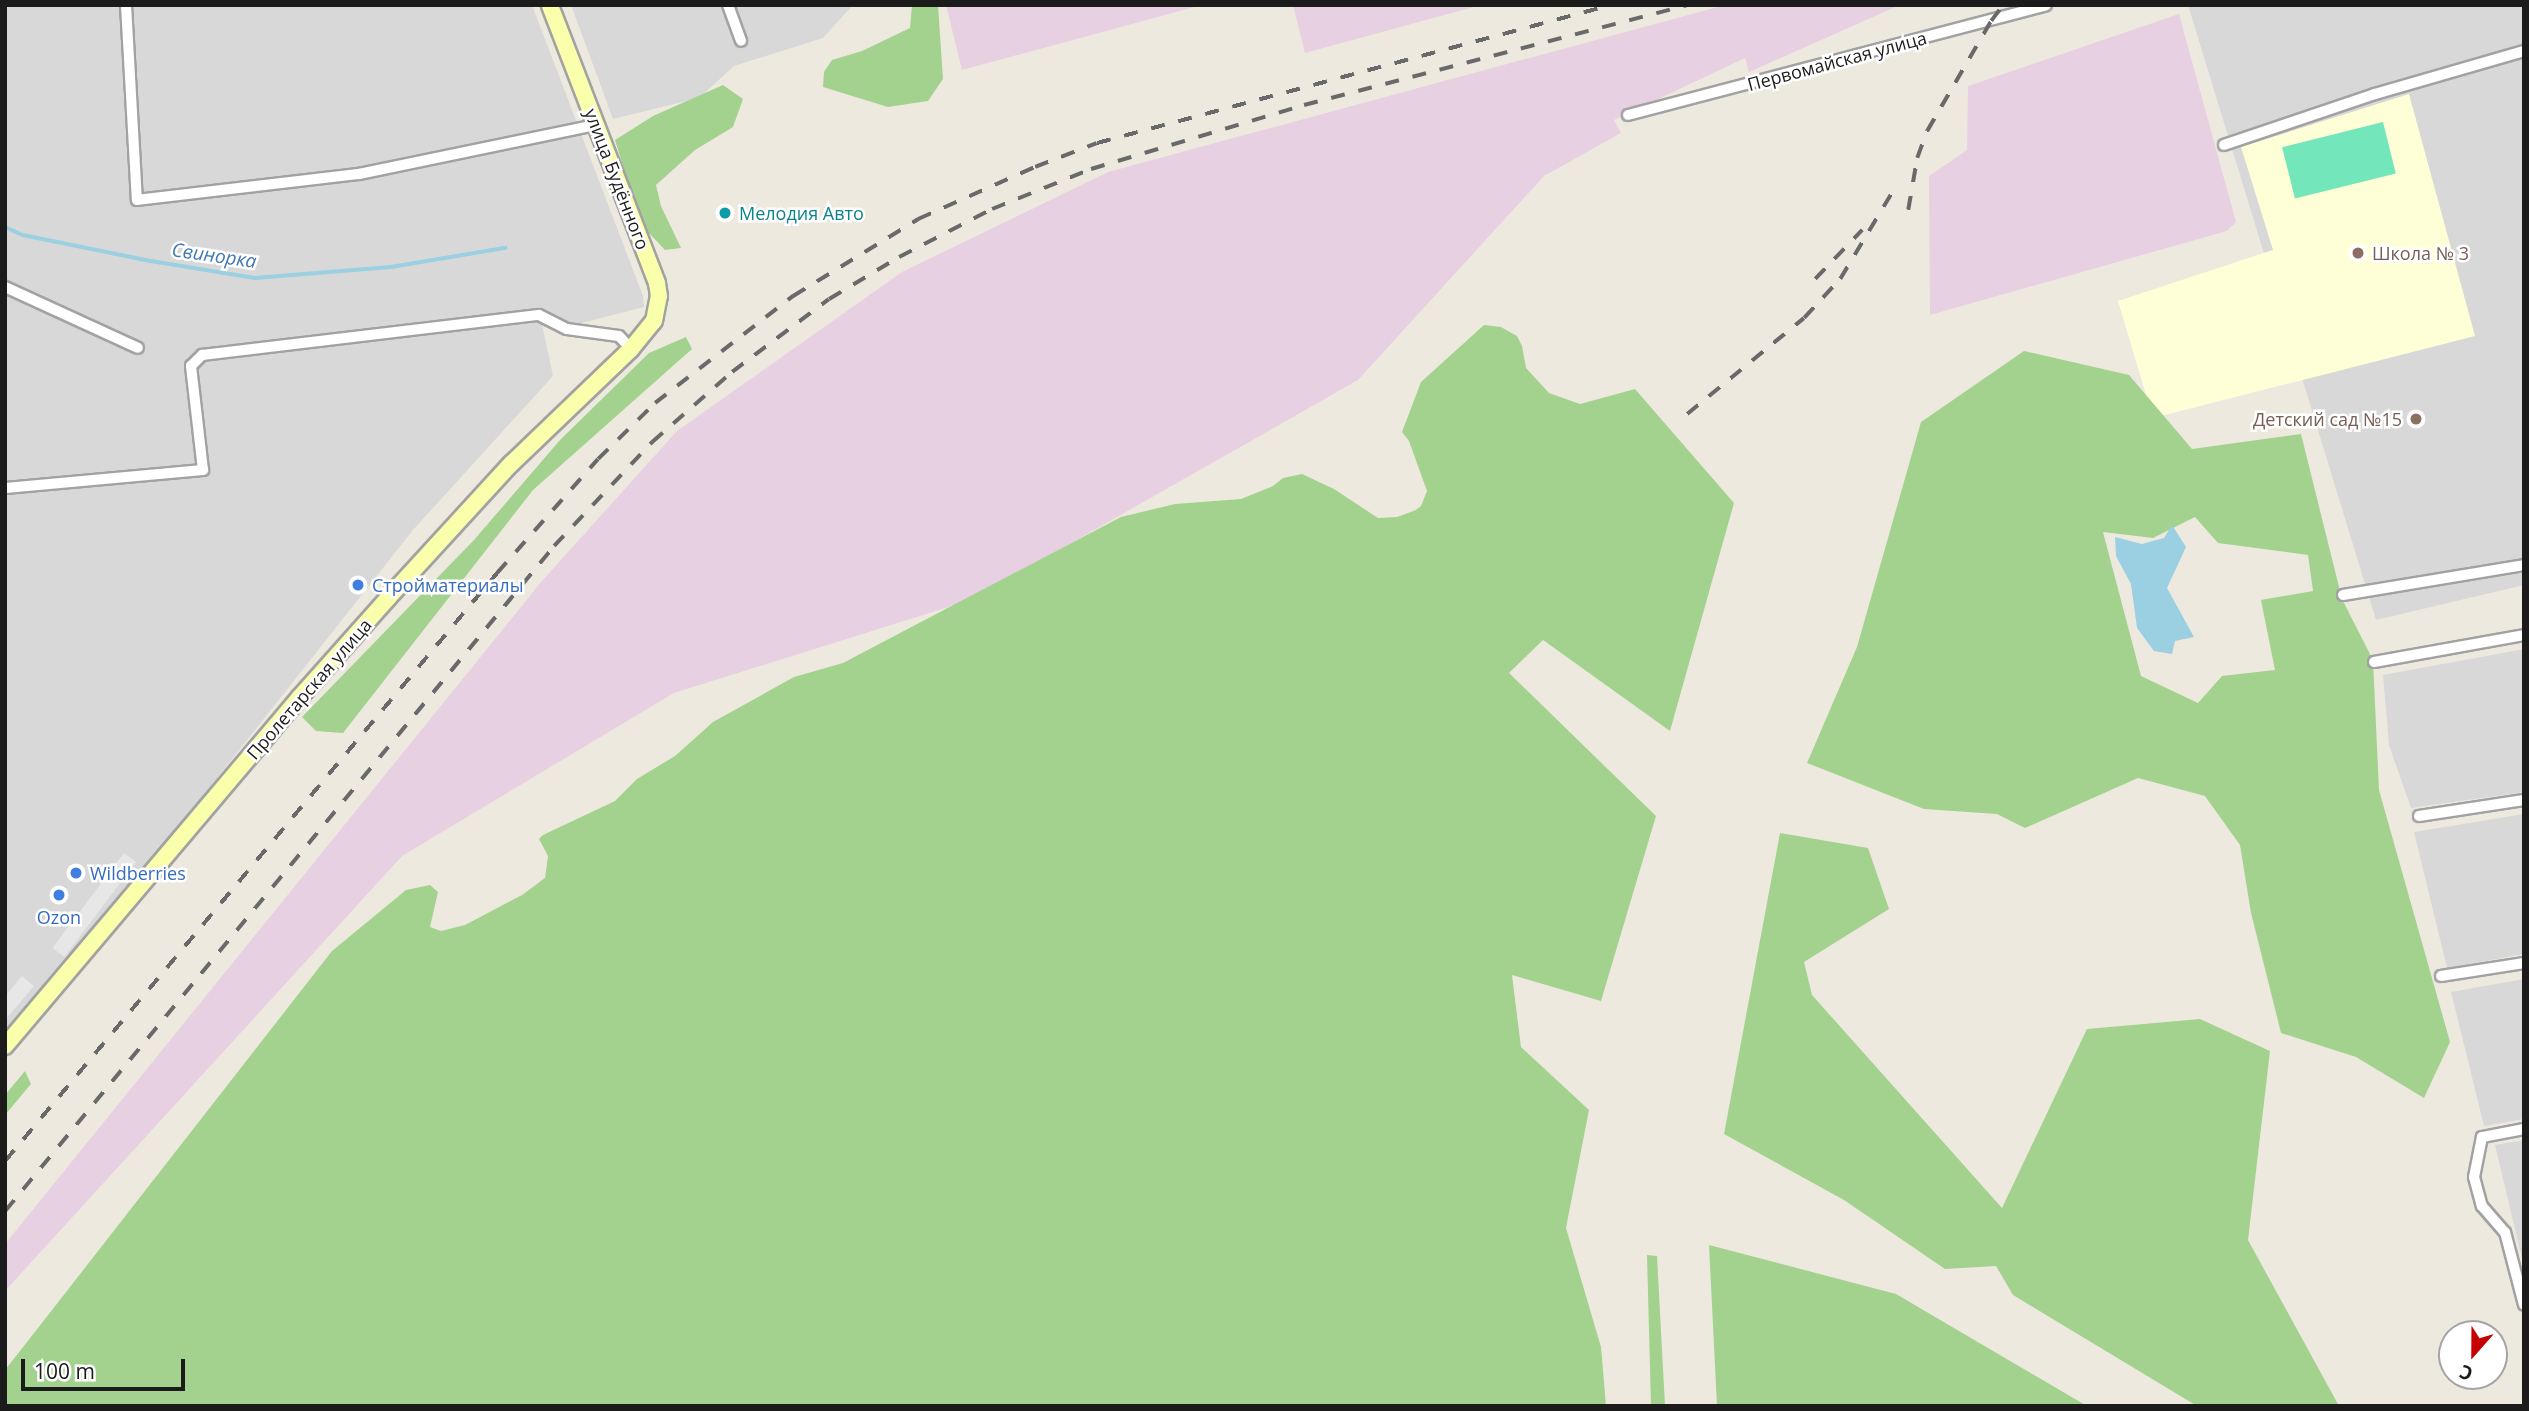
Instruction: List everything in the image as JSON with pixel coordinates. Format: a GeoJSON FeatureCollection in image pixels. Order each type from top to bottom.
{"type":"FeatureCollection","features":[{"type":"Feature","properties":{"kind":"main road","name":"улица Будённого"},"geometry":{"type":"LineString","coordinates":[[550,5],[657,283],[659,296],[654,321],[631,349]]}},
{"type":"Feature","properties":{"kind":"main road","name":"Пролетарская улица"},"geometry":{"type":"LineString","coordinates":[[5,1046],[299,698],[388,598],[510,464],[631,349]]}},
{"type":"Feature","properties":{"kind":"street"},"geometry":{"type":"LineString","coordinates":[[126,5],[137,200],[359,174],[596,125]]}},
{"type":"Feature","properties":{"kind":"street"},"geometry":{"type":"LineString","coordinates":[[728,5],[741,41]]}},
{"type":"Feature","properties":{"kind":"street","name":"Первомайская улица"},"geometry":{"type":"LineString","coordinates":[[1628,115],[2046,5]]}},
{"type":"Feature","properties":{"kind":"street"},"geometry":{"type":"LineString","coordinates":[[2224,145],[2375,94],[2524,51]]}},
{"type":"Feature","properties":{"kind":"street"},"geometry":{"type":"LineString","coordinates":[[5,287],[138,348]]}},
{"type":"Feature","properties":{"kind":"street"},"geometry":{"type":"LineString","coordinates":[[5,488],[203,470],[191,366],[202,355],[538,315],[567,329],[619,336],[631,349]]}},
{"type":"Feature","properties":{"kind":"street"},"geometry":{"type":"LineString","coordinates":[[2343,595],[2524,565]]}},
{"type":"Feature","properties":{"kind":"street"},"geometry":{"type":"LineString","coordinates":[[2374,662],[2524,635]]}},
{"type":"Feature","properties":{"kind":"street"},"geometry":{"type":"LineString","coordinates":[[2419,816],[2524,800]]}},
{"type":"Feature","properties":{"kind":"street"},"geometry":{"type":"LineString","coordinates":[[2441,976],[2524,963]]}},
{"type":"Feature","properties":{"kind":"street"},"geometry":{"type":"LineString","coordinates":[[2524,1129],[2482,1137],[2474,1177],[2482,1206],[2505,1232],[2524,1305]]}},
{"type":"Feature","properties":{"kind":"shaded area"},"geometry":{"type":"Polygon","coordinates":[[[5,5],[532,5],[643,296],[644,307],[570,326],[542,324],[553,376],[413,530],[153,859],[5,1031],[5,5]]]}},
{"type":"Feature","properties":{"kind":"shaded area"},"geometry":{"type":"Polygon","coordinates":[[[571,5],[853,5],[823,38],[734,66],[699,98],[613,119],[571,5]]]}},
{"type":"Feature","properties":{"kind":"shaded area"},"geometry":{"type":"Polygon","coordinates":[[[946,5],[1202,5],[962,70],[946,5]]]}},
{"type":"Feature","properties":{"kind":"shaded area"},"geometry":{"type":"Polygon","coordinates":[[[1293,5],[1481,5],[1305,53],[1293,5]]]}},
{"type":"Feature","properties":{"kind":"shaded area"},"geometry":{"type":"Polygon","coordinates":[[[1725,5],[1900,5],[1749,72],[1745,58],[1614,120],[1621,133],[1544,176],[1358,380],[971,600],[674,693],[402,856],[5,1291],[5,1244],[542,581],[677,431],[902,272],[1108,172],[1725,5]]]}},
{"type":"Feature","properties":{"kind":"shaded area"},"geometry":{"type":"Polygon","coordinates":[[[2188,5],[2524,5],[2524,585],[2376,620],[2188,5]]]}},
{"type":"Feature","properties":{"kind":"shaded area"},"geometry":{"type":"Polygon","coordinates":[[[2179,14],[2236,222],[2227,231],[1930,315],[1929,176],[1967,150],[1968,86],[2179,14]]]}},
{"type":"Feature","properties":{"kind":"shaded area","name":"Школа № 3"},"geometry":{"type":"Polygon","coordinates":[[[2409,94],[2475,336],[2153,418],[2118,301],[2273,250],[2241,147],[2409,94]]]}},
{"type":"Feature","properties":{"kind":"shaded area"},"geometry":{"type":"Polygon","coordinates":[[[2524,649],[2524,792],[2411,808],[2389,745],[2383,675],[2524,649]]]}},
{"type":"Feature","properties":{"kind":"shaded area"},"geometry":{"type":"Polygon","coordinates":[[[2524,814],[2524,954],[2447,968],[2414,832],[2524,814]]]}},
{"type":"Feature","properties":{"kind":"shaded area"},"geometry":{"type":"Polygon","coordinates":[[[124,853],[136,862],[64,957],[52,948],[124,853]]]}},
{"type":"Feature","properties":{"kind":"shaded area"},"geometry":{"type":"Polygon","coordinates":[[[22,976],[34,986],[5,1020],[5,996],[22,976]]]}},
{"type":"Feature","properties":{"kind":"shaded area"},"geometry":{"type":"Polygon","coordinates":[[[2524,979],[2524,1119],[2484,1126],[2451,992],[2524,979]]]}},
{"type":"Feature","properties":{"kind":"shaded area"},"geometry":{"type":"Polygon","coordinates":[[[2524,1140],[2524,1267],[2495,1145],[2524,1140]]]}},
{"type":"Feature","properties":{"kind":"green space"},"geometry":{"type":"Polygon","coordinates":[[[912,5],[938,5],[943,79],[928,101],[888,107],[823,87],[824,72],[832,60],[862,51],[910,28],[912,5]]]}},
{"type":"Feature","properties":{"kind":"green space"},"geometry":{"type":"Polygon","coordinates":[[[723,85],[743,99],[733,127],[695,150],[656,185],[661,206],[681,248],[665,250],[649,233],[637,211],[615,140],[653,116],[723,85]]]}},
{"type":"Feature","properties":{"kind":"green space"},"geometry":{"type":"Polygon","coordinates":[[[2383,122],[2396,173],[2295,199],[2282,147],[2383,122]]]}},
{"type":"Feature","properties":{"kind":"green space"},"geometry":{"type":"Polygon","coordinates":[[[1484,325],[1501,327],[1517,336],[1522,346],[1526,368],[1549,393],[1580,404],[1635,389],[1734,503],[1670,731],[1543,640],[1509,673],[1656,816],[1601,1001],[1512,975],[1521,1047],[1589,1110],[1566,1228],[1601,1347],[1606,1406],[5,1406],[5,1370],[332,951],[406,890],[430,885],[438,892],[430,927],[441,931],[465,925],[522,895],[545,878],[548,856],[539,839],[543,835],[615,801],[637,779],[675,756],[713,722],[794,677],[843,663],[1121,517],[1175,504],[1241,499],[1273,486],[1283,478],[1302,474],[1334,489],[1378,518],[1397,517],[1416,510],[1421,506],[1427,491],[1409,441],[1402,432],[1421,382],[1484,325]]]}},
{"type":"Feature","properties":{"kind":"green space"},"geometry":{"type":"Polygon","coordinates":[[[686,337],[692,349],[533,490],[343,733],[316,731],[302,717],[474,540],[560,440],[649,353],[686,337]]]}},
{"type":"Feature","properties":{"kind":"green space"},"geometry":{"type":"Polygon","coordinates":[[[2024,351],[2129,375],[2192,449],[2301,434],[2342,599],[2373,660],[2379,790],[2450,1042],[2424,1098],[2356,1057],[2281,1033],[2251,913],[2240,845],[2205,796],[2138,778],[2025,828],[1997,814],[1924,809],[1807,763],[1857,647],[1921,422],[2024,351]],[[2195,517],[2153,538],[2103,532],[2141,676],[2198,703],[2222,676],[2275,670],[2261,600],[2313,591],[2308,555],[2218,543],[2195,517]]]}},
{"type":"Feature","properties":{"kind":"green space"},"geometry":{"type":"Polygon","coordinates":[[[1780,833],[1868,848],[1889,909],[1804,962],[1812,995],[2002,1208],[2087,1029],[2200,1019],[2270,1051],[2248,1240],[2339,1406],[2197,1406],[2013,1295],[1996,1266],[1945,1269],[1844,1200],[1724,1134],[1780,833]]]}},
{"type":"Feature","properties":{"kind":"green space"},"geometry":{"type":"Polygon","coordinates":[[[25,1071],[31,1084],[5,1115],[5,1095],[25,1071]]]}},
{"type":"Feature","properties":{"kind":"green space"},"geometry":{"type":"Polygon","coordinates":[[[1709,1245],[1896,1294],[2087,1406],[1717,1406],[1709,1245]]]}},
{"type":"Feature","properties":{"kind":"green space"},"geometry":{"type":"Polygon","coordinates":[[[1647,1255],[1657,1256],[1665,1406],[1651,1406],[1647,1255]]]}},
{"type":"Feature","properties":{"kind":"water"},"geometry":{"type":"Polygon","coordinates":[[[2172,525],[2186,547],[2167,588],[2194,637],[2175,641],[2172,654],[2154,651],[2137,628],[2131,584],[2116,556],[2115,537],[2142,544],[2164,538],[2172,525]]]}},
{"type":"Feature","properties":{"kind":"waterway","name":"Свинорка"},"geometry":{"type":"LineString","coordinates":[[5,227],[23,235],[151,261],[255,278],[391,267],[505,248]]}},
{"type":"Feature","properties":{"kind":"railway"},"geometry":{"type":"LineString","coordinates":[[5,1161],[497,573],[598,459],[655,403],[793,296],[918,219],[1035,167],[1097,143],[1611,5]]}},
{"type":"Feature","properties":{"kind":"railway"},"geometry":{"type":"LineString","coordinates":[[5,1211],[554,546],[652,442],[732,372],[829,299],[899,257],[992,209],[1091,169],[1304,105],[1687,5]]}},
{"type":"Feature","properties":{"kind":"railway"},"geometry":{"type":"LineString","coordinates":[[1908,210],[1917,158],[1927,131],[2003,5]]}},
{"type":"Feature","properties":{"kind":"railway"},"geometry":{"type":"LineString","coordinates":[[1687,414],[1804,318],[1840,279],[1897,184]]}},
{"type":"Feature","properties":{"kind":"railway"},"geometry":{"type":"LineString","coordinates":[[1815,279],[1862,230]]}},
{"type":"Feature","properties":{"kind":"place","name":"Мелодия Авто"},"geometry":{"type":"Point","coordinates":[725,213]}},
{"type":"Feature","properties":{"kind":"place","name":"Школа № 3"},"geometry":{"type":"Point","coordinates":[2358,253]}},
{"type":"Feature","properties":{"kind":"place","name":"Детский сад №15"},"geometry":{"type":"Point","coordinates":[2416,419]}},
{"type":"Feature","properties":{"kind":"place","name":"Стройматериалы"},"geometry":{"type":"Point","coordinates":[358,585]}},
{"type":"Feature","properties":{"kind":"place","name":"Wildberries"},"geometry":{"type":"Point","coordinates":[76,873]}},
{"type":"Feature","properties":{"kind":"place","name":"Ozon"},"geometry":{"type":"Point","coordinates":[59,895]}}]}
